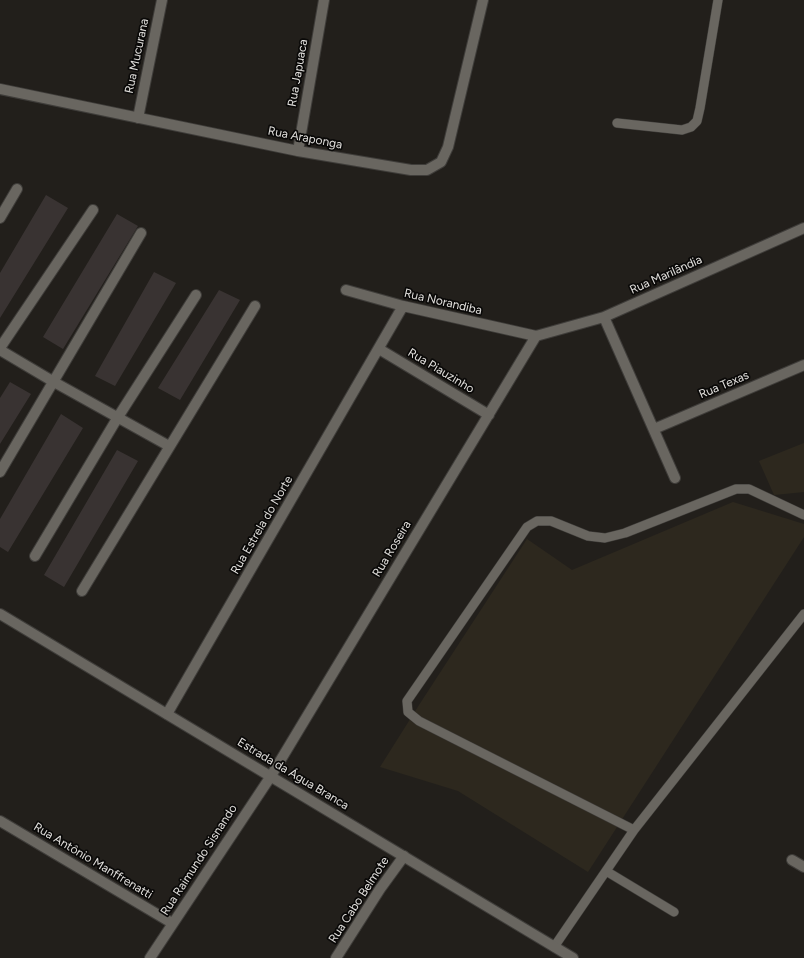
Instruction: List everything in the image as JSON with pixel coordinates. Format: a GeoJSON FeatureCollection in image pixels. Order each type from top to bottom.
{"type":"FeatureCollection","features":[{"type":"Feature","properties":{"kind":"street","name":"Rua Mucurana"},"geometry":{"type":"LineString","coordinates":[[138,118],[162,0]]}},
{"type":"Feature","properties":{"kind":"street","name":"Rua Japuaca"},"geometry":{"type":"LineString","coordinates":[[298,151],[324,0]]}},
{"type":"Feature","properties":{"kind":"street","name":"Rua Araponga"},"geometry":{"type":"LineString","coordinates":[[0,89],[298,151],[411,170],[427,170],[441,162],[448,147],[483,0]]}},
{"type":"Feature","properties":{"kind":"street"},"geometry":{"type":"LineString","coordinates":[[0,218],[17,189]]}},
{"type":"Feature","properties":{"kind":"street"},"geometry":{"type":"LineString","coordinates":[[93,210],[0,349],[54,382],[169,446]]}},
{"type":"Feature","properties":{"kind":"street","name":"Rua Marilândia"},"geometry":{"type":"LineString","coordinates":[[536,336],[604,317],[804,228]]}},
{"type":"Feature","properties":{"kind":"street"},"geometry":{"type":"LineString","coordinates":[[0,472],[141,233]]}},
{"type":"Feature","properties":{"kind":"street","name":"Rua Norandiba"},"geometry":{"type":"LineString","coordinates":[[346,290],[403,306],[536,336]]}},
{"type":"Feature","properties":{"kind":"street"},"geometry":{"type":"LineString","coordinates":[[36,556],[118,417],[196,295]]}},
{"type":"Feature","properties":{"kind":"street"},"geometry":{"type":"LineString","coordinates":[[82,591],[254,306]]}},
{"type":"Feature","properties":{"kind":"street","name":"Rua Estrela do Norte"},"geometry":{"type":"LineString","coordinates":[[167,714],[403,306]]}},
{"type":"Feature","properties":{"kind":"street"},"geometry":{"type":"LineString","coordinates":[[604,317],[675,478]]}},
{"type":"Feature","properties":{"kind":"street","name":"Rua Roseira"},"geometry":{"type":"LineString","coordinates":[[271,776],[536,336]]}},
{"type":"Feature","properties":{"kind":"street","name":"Rua Piauzinho"},"geometry":{"type":"LineString","coordinates":[[379,349],[489,415]]}},
{"type":"Feature","properties":{"kind":"street","name":"Rua Texas"},"geometry":{"type":"LineString","coordinates":[[654,429],[804,365]]}},
{"type":"Feature","properties":{"kind":"street","name":"Estrada da Água Branca"},"geometry":{"type":"LineString","coordinates":[[0,614],[573,958]]}},
{"type":"Feature","properties":{"kind":"street","name":"Rua Raimundo Sisnando"},"geometry":{"type":"LineString","coordinates":[[150,958],[271,776]]}},
{"type":"Feature","properties":{"kind":"street","name":"Rua Antônio Manffrenatti"},"geometry":{"type":"LineString","coordinates":[[0,821],[172,923]]}},
{"type":"Feature","properties":{"kind":"street","name":"Rua Cabo Belmote"},"geometry":{"type":"LineString","coordinates":[[336,958],[380,889],[404,856]]}},
{"type":"Feature","properties":{"kind":"street"},"geometry":{"type":"LineString","coordinates":[[792,860],[804,867]]}},
{"type":"Feature","properties":{"kind":"lane"},"geometry":{"type":"LineString","coordinates":[[617,123],[682,130],[691,127],[697,121],[718,0]]}},
{"type":"Feature","properties":{"kind":"lane"},"geometry":{"type":"LineString","coordinates":[[634,830],[419,721],[408,712],[408,700],[527,528],[537,521],[551,521],[588,536],[605,538],[625,533],[736,489],[749,489],[804,515]]}},
{"type":"Feature","properties":{"kind":"lane"},"geometry":{"type":"LineString","coordinates":[[554,947],[634,830],[804,614]]}},
{"type":"Feature","properties":{"kind":"lane"},"geometry":{"type":"LineString","coordinates":[[606,871],[674,912]]}},
{"type":"Feature","properties":{"kind":"shaded area"},"geometry":{"type":"Polygon","coordinates":[[[804,443],[804,492],[774,495],[759,461],[804,443]]]}},
{"type":"Feature","properties":{"kind":"shaded area"},"geometry":{"type":"Polygon","coordinates":[[[733,502],[804,524],[804,537],[588,872],[458,791],[380,767],[527,539],[572,570],[733,502]]]}},
{"type":"Feature","properties":{"kind":"building"},"geometry":{"type":"Polygon","coordinates":[[[46,195],[68,208],[0,318],[0,273],[46,195]]]}},
{"type":"Feature","properties":{"kind":"building"},"geometry":{"type":"Polygon","coordinates":[[[117,214],[138,226],[63,349],[43,337],[117,214]]]}},
{"type":"Feature","properties":{"kind":"building"},"geometry":{"type":"Polygon","coordinates":[[[154,272],[176,283],[115,386],[95,376],[154,272]]]}},
{"type":"Feature","properties":{"kind":"building"},"geometry":{"type":"Polygon","coordinates":[[[219,290],[240,300],[180,400],[158,388],[219,290]]]}},
{"type":"Feature","properties":{"kind":"building"},"geometry":{"type":"Polygon","coordinates":[[[10,382],[31,394],[0,444],[0,398],[10,382]]]}},
{"type":"Feature","properties":{"kind":"building"},"geometry":{"type":"Polygon","coordinates":[[[61,414],[83,428],[8,552],[0,547],[0,519],[61,414]]]}},
{"type":"Feature","properties":{"kind":"building"},"geometry":{"type":"Polygon","coordinates":[[[117,450],[138,461],[64,587],[44,575],[117,450]]]}}]}
